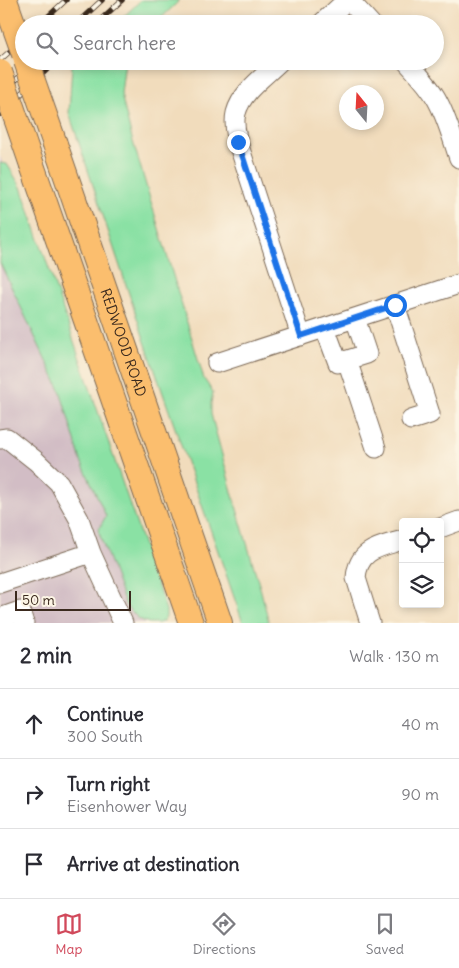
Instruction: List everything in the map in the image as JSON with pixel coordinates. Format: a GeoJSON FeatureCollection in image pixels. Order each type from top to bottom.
{"type":"FeatureCollection","features":[{"type":"Feature","properties":{"kind":"main road"},"geometry":{"type":"LineString","coordinates":[[5,0],[15,28]]}},
{"type":"Feature","properties":{"kind":"main road","name":"REDWOOD ROAD"},"geometry":{"type":"LineString","coordinates":[[29,70],[220,623]]}},
{"type":"Feature","properties":{"kind":"main road","name":"REDWOOD ROAD"},"geometry":{"type":"LineString","coordinates":[[0,72],[191,623]]}},
{"type":"Feature","properties":{"kind":"street"},"geometry":{"type":"LineString","coordinates":[[331,15],[348,0],[362,15]]}},
{"type":"Feature","properties":{"kind":"street"},"geometry":{"type":"LineString","coordinates":[[270,70],[245,96],[236,112],[236,127],[241,152],[301,336]]}},
{"type":"Feature","properties":{"kind":"street"},"geometry":{"type":"LineString","coordinates":[[414,70],[436,97],[448,124],[459,158]]}},
{"type":"Feature","properties":{"kind":"street"},"geometry":{"type":"LineString","coordinates":[[216,363],[459,284]]}},
{"type":"Feature","properties":{"kind":"street"},"geometry":{"type":"LineString","coordinates":[[395,305],[430,414],[410,420]]}},
{"type":"Feature","properties":{"kind":"street"},"geometry":{"type":"LineString","coordinates":[[325,328],[338,363],[367,354],[355,318]]}},
{"type":"Feature","properties":{"kind":"street"},"geometry":{"type":"LineString","coordinates":[[347,360],[376,448]]}},
{"type":"Feature","properties":{"kind":"street"},"geometry":{"type":"LineString","coordinates":[[0,439],[7,438],[18,446],[59,483],[79,519],[91,553],[123,623]]}},
{"type":"Feature","properties":{"kind":"street"},"geometry":{"type":"LineString","coordinates":[[444,527],[459,522]]}},
{"type":"Feature","properties":{"kind":"street"},"geometry":{"type":"LineString","coordinates":[[370,623],[356,578],[359,564],[368,552],[399,541]]}},
{"type":"Feature","properties":{"kind":"street"},"geometry":{"type":"LineString","coordinates":[[0,583],[91,553]]}},
{"type":"Feature","properties":{"kind":"street"},"geometry":{"type":"LineString","coordinates":[[0,618],[20,611],[24,623]]}},
{"type":"Feature","properties":{"kind":"shaded area"},"geometry":{"type":"Polygon","coordinates":[[[0,156],[121,507],[162,623],[0,623],[0,156]]]}},
{"type":"Feature","properties":{"kind":"green space"},"geometry":{"type":"Polygon","coordinates":[[[141,0],[180,0],[164,15],[125,15],[141,0]]]}},
{"type":"Feature","properties":{"kind":"green space"},"geometry":{"type":"Polygon","coordinates":[[[72,70],[124,70],[121,94],[131,135],[204,379],[213,392],[211,414],[269,623],[243,623],[144,339],[69,113],[72,70]]]}},
{"type":"Feature","properties":{"kind":"green space"},"geometry":{"type":"Polygon","coordinates":[[[0,163],[7,164],[21,187],[166,610],[166,617],[159,623],[149,623],[139,619],[126,606],[98,530],[106,516],[81,461],[60,390],[0,263],[0,163]]]}},
{"type":"Feature","properties":{"kind":"railway"},"geometry":{"type":"LineString","coordinates":[[50,15],[66,0]]}},
{"type":"Feature","properties":{"kind":"railway"},"geometry":{"type":"LineString","coordinates":[[86,15],[102,0]]}},
{"type":"Feature","properties":{"kind":"railway"},"geometry":{"type":"LineString","coordinates":[[106,15],[122,0]]}},
{"type":"Feature","properties":{"kind":"railway"},"geometry":{"type":"LineString","coordinates":[[0,60],[15,47]]}},
{"type":"Feature","properties":{"kind":"railway"},"geometry":{"type":"LineString","coordinates":[[0,95],[26,70]]}},
{"type":"Feature","properties":{"kind":"railway"},"geometry":{"type":"LineString","coordinates":[[0,114],[46,70]]}},
{"type":"Feature","properties":{"kind":"route"},"geometry":{"type":"LineString","coordinates":[[238,142],[301,336],[395,305]]}}]}
